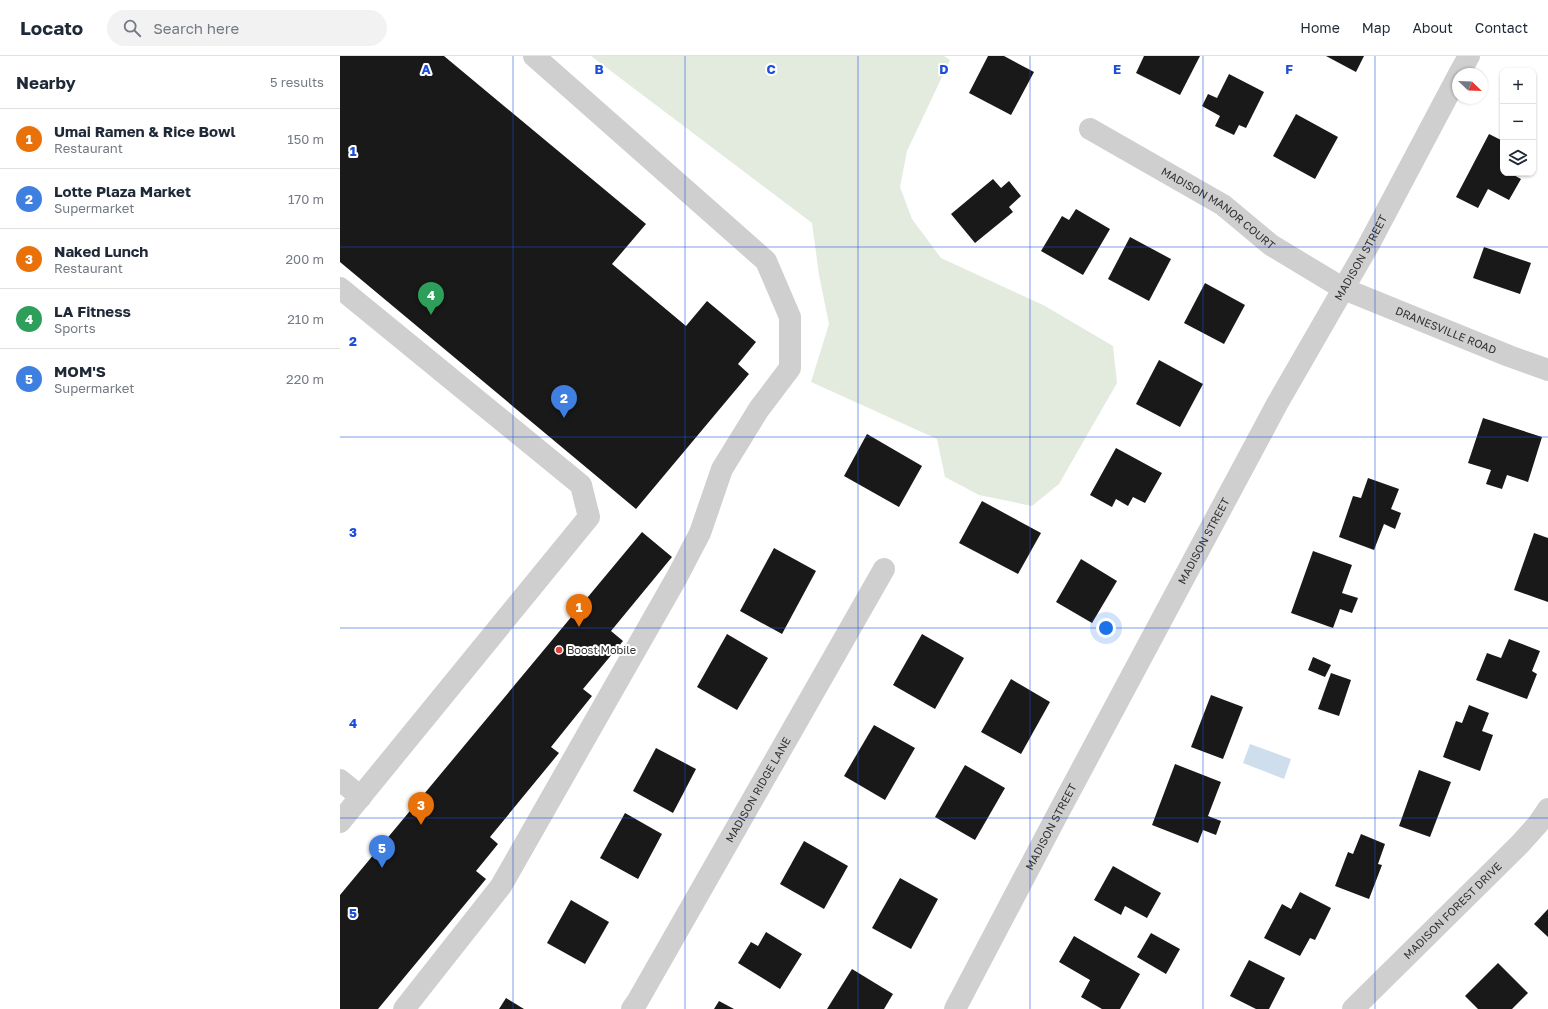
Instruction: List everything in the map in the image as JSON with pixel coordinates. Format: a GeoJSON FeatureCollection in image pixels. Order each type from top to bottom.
{"type":"FeatureCollection","features":[{"type":"Feature","properties":{"kind":"street"},"geometry":{"type":"LineString","coordinates":[[404,1009],[501,886],[677,577],[700,533],[722,469],[759,409],[790,368],[790,317],[766,261],[534,56]]}},
{"type":"Feature","properties":{"kind":"street","name":"MADISON STREET"},"geometry":{"type":"LineString","coordinates":[[1463,68],[1469,56]]}},
{"type":"Feature","properties":{"kind":"street","name":"MADISON STREET"},"geometry":{"type":"LineString","coordinates":[[955,1009],[1056,817],[1274,411],[1344,289],[1452,88]]}},
{"type":"Feature","properties":{"kind":"street","name":"MADISON MANOR COURT"},"geometry":{"type":"LineString","coordinates":[[1090,129],[1223,205],[1271,244],[1344,289]]}},
{"type":"Feature","properties":{"kind":"street"},"geometry":{"type":"LineString","coordinates":[[340,288],[581,485],[589,517],[340,822]]}},
{"type":"Feature","properties":{"kind":"street","name":"DRANESVILLE ROAD"},"geometry":{"type":"LineString","coordinates":[[1344,289],[1509,356],[1548,370]]}},
{"type":"Feature","properties":{"kind":"street","name":"MADISON RIDGE LANE"},"geometry":{"type":"LineString","coordinates":[[632,1009],[884,569]]}},
{"type":"Feature","properties":{"kind":"street"},"geometry":{"type":"LineString","coordinates":[[340,780],[361,797]]}},
{"type":"Feature","properties":{"kind":"street","name":"MADISON FOREST DRIVE"},"geometry":{"type":"LineString","coordinates":[[1353,1009],[1520,844],[1538,824],[1548,809]]}},
{"type":"Feature","properties":{"kind":"shaded area"},"geometry":{"type":"Polygon","coordinates":[[[591,56],[944,56],[950,60],[907,151],[900,187],[912,219],[941,258],[1045,306],[1113,346],[1117,383],[1059,484],[1032,506],[979,495],[945,477],[937,439],[811,382],[829,324],[819,275],[812,223],[591,56]]]}},
{"type":"Feature","properties":{"kind":"water"},"geometry":{"type":"Polygon","coordinates":[[[1250,744],[1291,759],[1284,779],[1243,763],[1250,744]]]}},
{"type":"Feature","properties":{"kind":"building"},"geometry":{"type":"Polygon","coordinates":[[[340,56],[444,56],[646,224],[612,264],[686,326],[707,301],[756,342],[738,364],[749,374],[636,509],[340,262],[340,56]]]}},
{"type":"Feature","properties":{"kind":"building"},"geometry":{"type":"Polygon","coordinates":[[[988,56],[1004,56],[1034,72],[1011,115],[969,93],[988,56]]]}},
{"type":"Feature","properties":{"kind":"building"},"geometry":{"type":"Polygon","coordinates":[[[1144,56],[1200,56],[1180,95],[1136,73],[1144,56]]]}},
{"type":"Feature","properties":{"kind":"building"},"geometry":{"type":"Polygon","coordinates":[[[1326,56],[1364,56],[1356,72],[1326,56]]]}},
{"type":"Feature","properties":{"kind":"building"},"geometry":{"type":"Polygon","coordinates":[[[1229,74],[1264,92],[1246,128],[1239,125],[1234,135],[1215,126],[1220,116],[1202,106],[1208,94],[1217,98],[1229,74]]]}},
{"type":"Feature","properties":{"kind":"building"},"geometry":{"type":"Polygon","coordinates":[[[1296,114],[1338,137],[1315,179],[1273,156],[1296,114]]]}},
{"type":"Feature","properties":{"kind":"building"},"geometry":{"type":"Polygon","coordinates":[[[1489,134],[1500,140],[1500,176],[1516,176],[1521,179],[1509,200],[1488,189],[1478,208],[1456,197],[1489,134]]]}},
{"type":"Feature","properties":{"kind":"building"},"geometry":{"type":"Polygon","coordinates":[[[993,179],[1001,188],[1009,181],[1021,196],[1009,207],[1013,212],[975,243],[951,214],[993,179]]]}},
{"type":"Feature","properties":{"kind":"building"},"geometry":{"type":"Polygon","coordinates":[[[1076,209],[1110,229],[1083,275],[1041,251],[1062,216],[1069,220],[1076,209]]]}},
{"type":"Feature","properties":{"kind":"building"},"geometry":{"type":"Polygon","coordinates":[[[1130,237],[1171,259],[1149,301],[1108,279],[1130,237]]]}},
{"type":"Feature","properties":{"kind":"building"},"geometry":{"type":"Polygon","coordinates":[[[1484,247],[1531,263],[1520,294],[1473,278],[1484,247]]]}},
{"type":"Feature","properties":{"kind":"building"},"geometry":{"type":"Polygon","coordinates":[[[1205,283],[1245,305],[1224,344],[1184,323],[1205,283]]]}},
{"type":"Feature","properties":{"kind":"building"},"geometry":{"type":"Polygon","coordinates":[[[1159,360],[1203,384],[1180,427],[1136,404],[1159,360]]]}},
{"type":"Feature","properties":{"kind":"building"},"geometry":{"type":"Polygon","coordinates":[[[1483,418],[1542,437],[1528,482],[1507,475],[1502,489],[1486,484],[1491,470],[1468,463],[1483,418]]]}},
{"type":"Feature","properties":{"kind":"building"},"geometry":{"type":"Polygon","coordinates":[[[867,434],[922,466],[899,507],[844,476],[867,434]]]}},
{"type":"Feature","properties":{"kind":"building"},"geometry":{"type":"Polygon","coordinates":[[[1116,448],[1162,473],[1145,503],[1133,497],[1128,506],[1116,499],[1112,507],[1090,495],[1116,448]]]}},
{"type":"Feature","properties":{"kind":"building"},"geometry":{"type":"Polygon","coordinates":[[[1368,478],[1399,489],[1391,509],[1401,513],[1395,529],[1384,524],[1374,550],[1339,537],[1353,496],[1361,498],[1368,478]]]}},
{"type":"Feature","properties":{"kind":"building"},"geometry":{"type":"Polygon","coordinates":[[[982,501],[1041,533],[1018,574],[959,543],[982,501]]]}},
{"type":"Feature","properties":{"kind":"building"},"geometry":{"type":"Polygon","coordinates":[[[642,532],[672,557],[611,631],[623,641],[583,689],[592,696],[551,747],[559,753],[490,837],[498,844],[476,871],[486,879],[378,1009],[340,1009],[340,895],[642,532]]]}},
{"type":"Feature","properties":{"kind":"building"},"geometry":{"type":"Polygon","coordinates":[[[1534,533],[1548,538],[1548,602],[1514,590],[1534,533]]]}},
{"type":"Feature","properties":{"kind":"building"},"geometry":{"type":"Polygon","coordinates":[[[774,548],[816,571],[782,634],[740,611],[774,548]]]}},
{"type":"Feature","properties":{"kind":"building"},"geometry":{"type":"Polygon","coordinates":[[[1313,551],[1352,565],[1342,593],[1358,598],[1352,613],[1340,609],[1333,628],[1291,613],[1313,551]]]}},
{"type":"Feature","properties":{"kind":"building"},"geometry":{"type":"Polygon","coordinates":[[[1081,559],[1117,581],[1092,623],[1056,602],[1081,559]]]}},
{"type":"Feature","properties":{"kind":"building"},"geometry":{"type":"Polygon","coordinates":[[[727,634],[768,658],[737,710],[697,687],[727,634]]]}},
{"type":"Feature","properties":{"kind":"building"},"geometry":{"type":"Polygon","coordinates":[[[922,634],[964,658],[935,709],[893,685],[922,634]]]}},
{"type":"Feature","properties":{"kind":"building"},"geometry":{"type":"Polygon","coordinates":[[[1509,639],[1540,651],[1532,671],[1537,674],[1527,699],[1476,680],[1487,653],[1501,658],[1509,639]]]}},
{"type":"Feature","properties":{"kind":"building"},"geometry":{"type":"Polygon","coordinates":[[[1313,657],[1331,665],[1325,677],[1308,670],[1313,657]]]}},
{"type":"Feature","properties":{"kind":"building"},"geometry":{"type":"Polygon","coordinates":[[[1331,673],[1351,680],[1339,716],[1318,709],[1331,673]]]}},
{"type":"Feature","properties":{"kind":"building"},"geometry":{"type":"Polygon","coordinates":[[[1011,679],[1050,702],[1021,754],[981,732],[1011,679]]]}},
{"type":"Feature","properties":{"kind":"building"},"geometry":{"type":"Polygon","coordinates":[[[1211,695],[1243,707],[1223,759],[1191,747],[1211,695]]]}},
{"type":"Feature","properties":{"kind":"building"},"geometry":{"type":"Polygon","coordinates":[[[1469,705],[1489,713],[1482,731],[1493,735],[1480,771],[1443,757],[1456,721],[1462,723],[1469,705]]]}},
{"type":"Feature","properties":{"kind":"building"},"geometry":{"type":"Polygon","coordinates":[[[874,725],[915,748],[885,800],[844,776],[874,725]]]}},
{"type":"Feature","properties":{"kind":"building"},"geometry":{"type":"Polygon","coordinates":[[[656,748],[696,769],[673,813],[633,791],[656,748]]]}},
{"type":"Feature","properties":{"kind":"building"},"geometry":{"type":"Polygon","coordinates":[[[1175,764],[1221,782],[1208,816],[1221,821],[1216,835],[1203,830],[1198,843],[1152,825],[1175,764]]]}},
{"type":"Feature","properties":{"kind":"building"},"geometry":{"type":"Polygon","coordinates":[[[965,765],[1005,788],[975,840],[935,817],[965,765]]]}},
{"type":"Feature","properties":{"kind":"building"},"geometry":{"type":"Polygon","coordinates":[[[1419,770],[1451,782],[1430,837],[1399,826],[1419,770]]]}},
{"type":"Feature","properties":{"kind":"building"},"geometry":{"type":"Polygon","coordinates":[[[625,813],[662,834],[638,879],[600,858],[625,813]]]}},
{"type":"Feature","properties":{"kind":"building"},"geometry":{"type":"Polygon","coordinates":[[[1361,834],[1385,844],[1378,864],[1382,865],[1369,899],[1335,886],[1348,852],[1353,854],[1361,834]]]}},
{"type":"Feature","properties":{"kind":"building"},"geometry":{"type":"Polygon","coordinates":[[[804,841],[848,866],[824,909],[780,884],[804,841]]]}},
{"type":"Feature","properties":{"kind":"building"},"geometry":{"type":"Polygon","coordinates":[[[1113,866],[1161,893],[1147,918],[1125,906],[1121,915],[1094,900],[1113,866]]]}},
{"type":"Feature","properties":{"kind":"building"},"geometry":{"type":"Polygon","coordinates":[[[900,878],[938,899],[911,949],[872,928],[900,878]]]}},
{"type":"Feature","properties":{"kind":"building"},"geometry":{"type":"Polygon","coordinates":[[[1300,892],[1331,908],[1315,940],[1310,938],[1300,956],[1264,938],[1282,904],[1291,909],[1300,892]]]}},
{"type":"Feature","properties":{"kind":"building"},"geometry":{"type":"Polygon","coordinates":[[[571,900],[609,922],[585,964],[547,943],[571,900]]]}},
{"type":"Feature","properties":{"kind":"building"},"geometry":{"type":"Polygon","coordinates":[[[1548,909],[1548,937],[1534,924],[1548,909]]]}},
{"type":"Feature","properties":{"kind":"building"},"geometry":{"type":"Polygon","coordinates":[[[766,932],[802,954],[780,989],[738,963],[751,942],[758,946],[766,932]]]}},
{"type":"Feature","properties":{"kind":"building"},"geometry":{"type":"Polygon","coordinates":[[[1151,933],[1180,949],[1166,974],[1137,957],[1151,933]]]}},
{"type":"Feature","properties":{"kind":"building"},"geometry":{"type":"Polygon","coordinates":[[[1074,936],[1140,974],[1120,1009],[1102,1009],[1081,997],[1090,980],[1059,962],[1074,936]]]}},
{"type":"Feature","properties":{"kind":"building"},"geometry":{"type":"Polygon","coordinates":[[[1249,960],[1285,978],[1269,1009],[1256,1009],[1230,996],[1249,960]]]}},
{"type":"Feature","properties":{"kind":"building"},"geometry":{"type":"Polygon","coordinates":[[[1498,963],[1528,993],[1512,1009],[1478,1009],[1465,996],[1498,963]]]}},
{"type":"Feature","properties":{"kind":"building"},"geometry":{"type":"Polygon","coordinates":[[[852,969],[893,994],[884,1009],[827,1009],[852,969]]]}},
{"type":"Feature","properties":{"kind":"building"},"geometry":{"type":"Polygon","coordinates":[[[506,998],[524,1009],[499,1009],[506,998]]]}},
{"type":"Feature","properties":{"kind":"building"},"geometry":{"type":"Polygon","coordinates":[[[719,1001],[734,1009],[714,1009],[719,1001]]]}},
{"type":"Feature","properties":{"kind":"place","name":"LA Fitness"},"geometry":{"type":"Point","coordinates":[431,315]}},
{"type":"Feature","properties":{"kind":"place","name":"Lotte Plaza Market"},"geometry":{"type":"Point","coordinates":[564,418]}},
{"type":"Feature","properties":{"kind":"place","name":"Umai Ramen & Rice Bowl"},"geometry":{"type":"Point","coordinates":[579,627]}},
{"type":"Feature","properties":{"kind":"place","name":"Boost Mobile"},"geometry":{"type":"Point","coordinates":[559,650]}},
{"type":"Feature","properties":{"kind":"place","name":"Naked Lunch"},"geometry":{"type":"Point","coordinates":[421,825]}},
{"type":"Feature","properties":{"kind":"place","name":"MOM'S"},"geometry":{"type":"Point","coordinates":[382,868]}}]}
